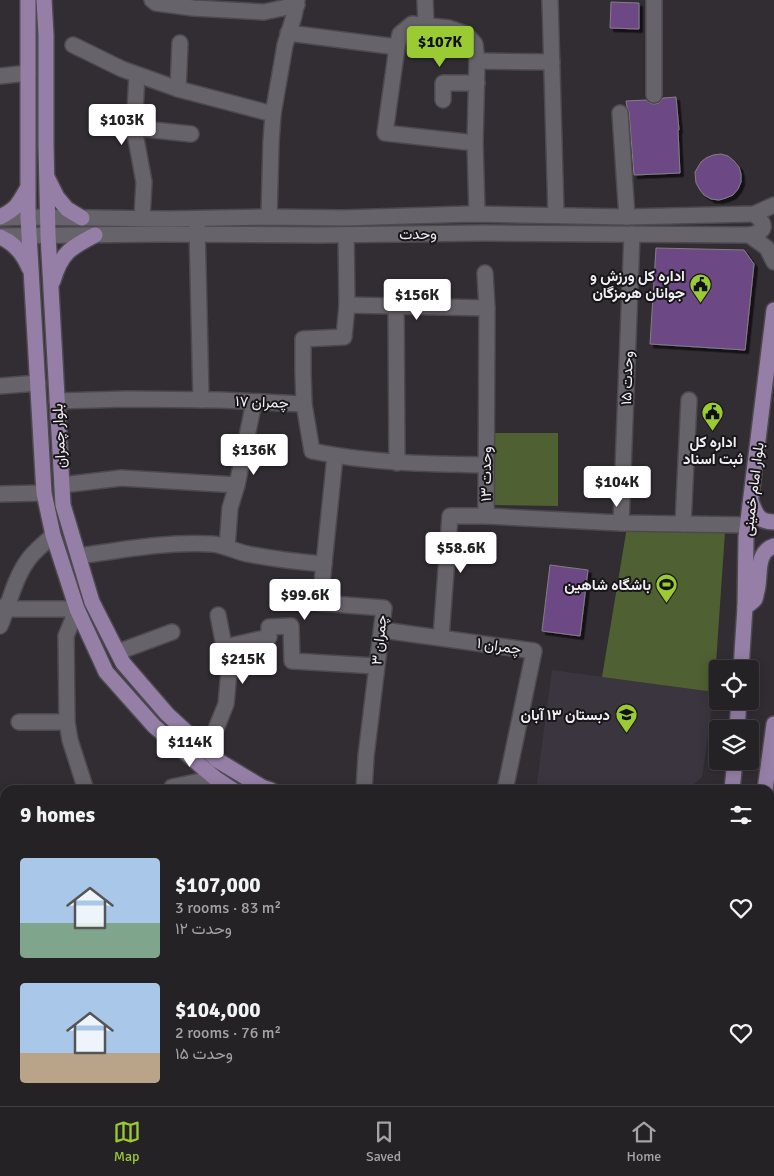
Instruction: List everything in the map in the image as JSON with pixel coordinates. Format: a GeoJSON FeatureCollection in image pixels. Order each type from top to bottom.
{"type":"FeatureCollection","features":[{"type":"Feature","properties":{"kind":"main road","name":"بلوار چمران"},"geometry":{"type":"LineString","coordinates":[[28,0],[28,217],[44,493],[53,535],[77,609],[106,672],[154,726],[226,785]]}},
{"type":"Feature","properties":{"kind":"main road","name":"بلوار چمران"},"geometry":{"type":"LineString","coordinates":[[44,0],[46,35],[47,217],[64,505],[92,602],[124,663],[167,714],[207,751],[217,760],[259,785]]}},
{"type":"Feature","properties":{"kind":"main road"},"geometry":{"type":"LineString","coordinates":[[46,175],[57,197],[67,209],[82,218]]}},
{"type":"Feature","properties":{"kind":"main road"},"geometry":{"type":"LineString","coordinates":[[0,218],[19,204],[27,188]]}},
{"type":"Feature","properties":{"kind":"main road"},"geometry":{"type":"LineString","coordinates":[[51,290],[56,272],[64,255],[77,244],[95,235]]}},
{"type":"Feature","properties":{"kind":"main road"},"geometry":{"type":"LineString","coordinates":[[0,237],[9,241],[17,248],[25,258],[31,273]]}},
{"type":"Feature","properties":{"kind":"main road","name":"بلوار امام خمینی"},"geometry":{"type":"LineString","coordinates":[[742,660],[745,607],[746,537],[774,310]]}},
{"type":"Feature","properties":{"kind":"main road"},"geometry":{"type":"LineString","coordinates":[[751,499],[754,510],[759,518],[767,522],[774,522]]}},
{"type":"Feature","properties":{"kind":"main road"},"geometry":{"type":"LineString","coordinates":[[745,607],[754,599],[758,588],[760,562],[763,553],[767,548],[774,546]]}},
{"type":"Feature","properties":{"kind":"main road"},"geometry":{"type":"LineString","coordinates":[[766,785],[774,724]]}},
{"type":"Feature","properties":{"kind":"main road"},"geometry":{"type":"LineString","coordinates":[[728,785],[733,770]]}},
{"type":"Feature","properties":{"kind":"main road"},"geometry":{"type":"LineString","coordinates":[[732,785],[734,770]]}},
{"type":"Feature","properties":{"kind":"street"},"geometry":{"type":"LineString","coordinates":[[152,0],[156,3],[193,8],[264,12],[297,2]]}},
{"type":"Feature","properties":{"kind":"street"},"geometry":{"type":"LineString","coordinates":[[426,0],[426,25]]}},
{"type":"Feature","properties":{"kind":"street"},"geometry":{"type":"LineString","coordinates":[[550,0],[556,215]]}},
{"type":"Feature","properties":{"kind":"street"},"geometry":{"type":"LineString","coordinates":[[654,0],[654,95]]}},
{"type":"Feature","properties":{"kind":"street"},"geometry":{"type":"LineString","coordinates":[[268,217],[273,114],[282,57],[297,2]]}},
{"type":"Feature","properties":{"kind":"street"},"geometry":{"type":"LineString","coordinates":[[476,143],[385,133],[400,34],[412,24],[449,28],[466,34],[475,44],[477,62],[477,214]]}},
{"type":"Feature","properties":{"kind":"street"},"geometry":{"type":"LineString","coordinates":[[288,33],[397,47]]}},
{"type":"Feature","properties":{"kind":"street"},"geometry":{"type":"LineString","coordinates":[[178,89],[180,43]]}},
{"type":"Feature","properties":{"kind":"street"},"geometry":{"type":"LineString","coordinates":[[73,45],[122,69],[178,89],[273,114]]}},
{"type":"Feature","properties":{"kind":"street"},"geometry":{"type":"LineString","coordinates":[[477,62],[552,62]]}},
{"type":"Feature","properties":{"kind":"street"},"geometry":{"type":"LineString","coordinates":[[0,76],[28,72]]}},
{"type":"Feature","properties":{"kind":"street"},"geometry":{"type":"LineString","coordinates":[[138,74],[134,128],[144,182],[142,218]]}},
{"type":"Feature","properties":{"kind":"street"},"geometry":{"type":"LineString","coordinates":[[443,100],[443,83],[477,83]]}},
{"type":"Feature","properties":{"kind":"street"},"geometry":{"type":"LineString","coordinates":[[620,113],[627,217]]}},
{"type":"Feature","properties":{"kind":"street"},"geometry":{"type":"LineString","coordinates":[[134,128],[191,134]]}},
{"type":"Feature","properties":{"kind":"street","name":"وحدت"},"geometry":{"type":"LineString","coordinates":[[28,217],[197,219],[268,217],[344,218],[477,214],[627,217],[754,214],[774,205]]}},
{"type":"Feature","properties":{"kind":"street"},"geometry":{"type":"LineString","coordinates":[[749,235],[757,234],[763,227],[761,219],[754,214]]}},
{"type":"Feature","properties":{"kind":"street"},"geometry":{"type":"LineString","coordinates":[[0,218],[28,217]]}},
{"type":"Feature","properties":{"kind":"street"},"geometry":{"type":"LineString","coordinates":[[240,218],[240,235]]}},
{"type":"Feature","properties":{"kind":"street"},"geometry":{"type":"LineString","coordinates":[[197,219],[201,400]]}},
{"type":"Feature","properties":{"kind":"street","name":"وحدت"},"geometry":{"type":"LineString","coordinates":[[29,236],[483,233],[749,235]]}},
{"type":"Feature","properties":{"kind":"street","name":"وحدت ۱۵"},"geometry":{"type":"LineString","coordinates":[[621,523],[632,234]]}},
{"type":"Feature","properties":{"kind":"street"},"geometry":{"type":"LineString","coordinates":[[304,404],[303,339],[344,337],[347,305],[346,235]]}},
{"type":"Feature","properties":{"kind":"street"},"geometry":{"type":"LineString","coordinates":[[749,235],[767,248],[774,262]]}},
{"type":"Feature","properties":{"kind":"street"},"geometry":{"type":"LineString","coordinates":[[0,237],[29,236]]}},
{"type":"Feature","properties":{"kind":"street","name":"وحدت ۱۳"},"geometry":{"type":"LineString","coordinates":[[441,637],[450,516],[486,516],[487,308],[485,273]]}},
{"type":"Feature","properties":{"kind":"street"},"geometry":{"type":"LineString","coordinates":[[347,305],[487,308]]}},
{"type":"Feature","properties":{"kind":"street"},"geometry":{"type":"LineString","coordinates":[[396,306],[397,463]]}},
{"type":"Feature","properties":{"kind":"street"},"geometry":{"type":"LineString","coordinates":[[0,386],[38,383]]}},
{"type":"Feature","properties":{"kind":"street","name":"چمران ۱۷"},"geometry":{"type":"LineString","coordinates":[[57,401],[127,399],[304,404],[312,451],[335,456],[397,463],[486,465]]}},
{"type":"Feature","properties":{"kind":"street"},"geometry":{"type":"LineString","coordinates":[[683,524],[689,400]]}},
{"type":"Feature","properties":{"kind":"street"},"geometry":{"type":"LineString","coordinates":[[227,547],[230,508],[237,485],[254,402]]}},
{"type":"Feature","properties":{"kind":"street","name":"چمران ۳"},"geometry":{"type":"LineString","coordinates":[[335,456],[320,603],[384,608],[376,666],[364,785]]}},
{"type":"Feature","properties":{"kind":"street"},"geometry":{"type":"LineString","coordinates":[[62,485],[121,478],[237,485]]}},
{"type":"Feature","properties":{"kind":"street"},"geometry":{"type":"LineString","coordinates":[[0,494],[44,493]]}},
{"type":"Feature","properties":{"kind":"street"},"geometry":{"type":"LineString","coordinates":[[486,516],[621,523],[748,525]]}},
{"type":"Feature","properties":{"kind":"street"},"geometry":{"type":"LineString","coordinates":[[0,626],[4,608],[28,560],[53,535]]}},
{"type":"Feature","properties":{"kind":"street"},"geometry":{"type":"LineString","coordinates":[[78,556],[124,549],[183,544],[213,544],[245,554],[280,560],[324,564]]}},
{"type":"Feature","properties":{"kind":"street"},"geometry":{"type":"LineString","coordinates":[[4,608],[77,609],[66,636],[67,722],[70,740],[84,785]]}},
{"type":"Feature","properties":{"kind":"street"},"geometry":{"type":"LineString","coordinates":[[207,751],[226,704],[229,671],[218,615]]}},
{"type":"Feature","properties":{"kind":"street"},"geometry":{"type":"LineString","coordinates":[[225,647],[269,637],[269,627],[291,626],[292,661],[376,666]]}},
{"type":"Feature","properties":{"kind":"street","name":"چمران ۱"},"geometry":{"type":"LineString","coordinates":[[382,630],[534,651],[505,785]]}},
{"type":"Feature","properties":{"kind":"street"},"geometry":{"type":"LineString","coordinates":[[118,652],[172,632]]}},
{"type":"Feature","properties":{"kind":"street"},"geometry":{"type":"LineString","coordinates":[[19,722],[67,722]]}},
{"type":"Feature","properties":{"kind":"street"},"geometry":{"type":"LineString","coordinates":[[182,785],[215,778]]}},
{"type":"Feature","properties":{"kind":"shaded area","name":"دبستان ۱۳ آبان"},"geometry":{"type":"Polygon","coordinates":[[[552,670],[709,691],[709,710],[711,710],[702,777],[693,785],[537,785],[552,670]]]}},
{"type":"Feature","properties":{"kind":"green space"},"geometry":{"type":"Polygon","coordinates":[[[491,433],[558,433],[558,506],[490,505],[491,433]]]}},
{"type":"Feature","properties":{"kind":"green space","name":"باشگاه شاهین"},"geometry":{"type":"Polygon","coordinates":[[[627,527],[725,532],[716,660],[709,660],[709,691],[602,677],[627,527]]]}},
{"type":"Feature","properties":{"kind":"building"},"geometry":{"type":"Polygon","coordinates":[[[611,2],[639,3],[639,29],[610,28],[611,2]]]}},
{"type":"Feature","properties":{"kind":"building"},"geometry":{"type":"Polygon","coordinates":[[[676,97],[680,173],[634,175],[629,112],[626,101],[646,100],[654,104],[659,103],[663,98],[676,97]]]}},
{"type":"Feature","properties":{"kind":"building"},"geometry":{"type":"Polygon","coordinates":[[[721,154],[728,156],[739,167],[741,182],[733,195],[719,200],[711,199],[700,190],[696,183],[695,172],[706,158],[721,154]]]}},
{"type":"Feature","properties":{"kind":"building","name":"اداره کل ورزش و جوانان هرمزگان"},"geometry":{"type":"Polygon","coordinates":[[[656,248],[744,250],[754,264],[745,350],[650,344],[656,248]]]}},
{"type":"Feature","properties":{"kind":"building"},"geometry":{"type":"Polygon","coordinates":[[[550,565],[588,570],[580,636],[542,631],[550,565]]]}},
{"type":"Feature","properties":{"kind":"place","name":"اداره کل ورزش و جوانان هرمزگان"},"geometry":{"type":"Point","coordinates":[701,304]}},
{"type":"Feature","properties":{"kind":"place","name":"اداره کل ثبت اسناد"},"geometry":{"type":"Point","coordinates":[713,432]}},
{"type":"Feature","properties":{"kind":"place","name":"باشگاه شاهین"},"geometry":{"type":"Point","coordinates":[667,604]}},
{"type":"Feature","properties":{"kind":"place","name":"دبستان ۱۳ آبان"},"geometry":{"type":"Point","coordinates":[626,734]}}]}
